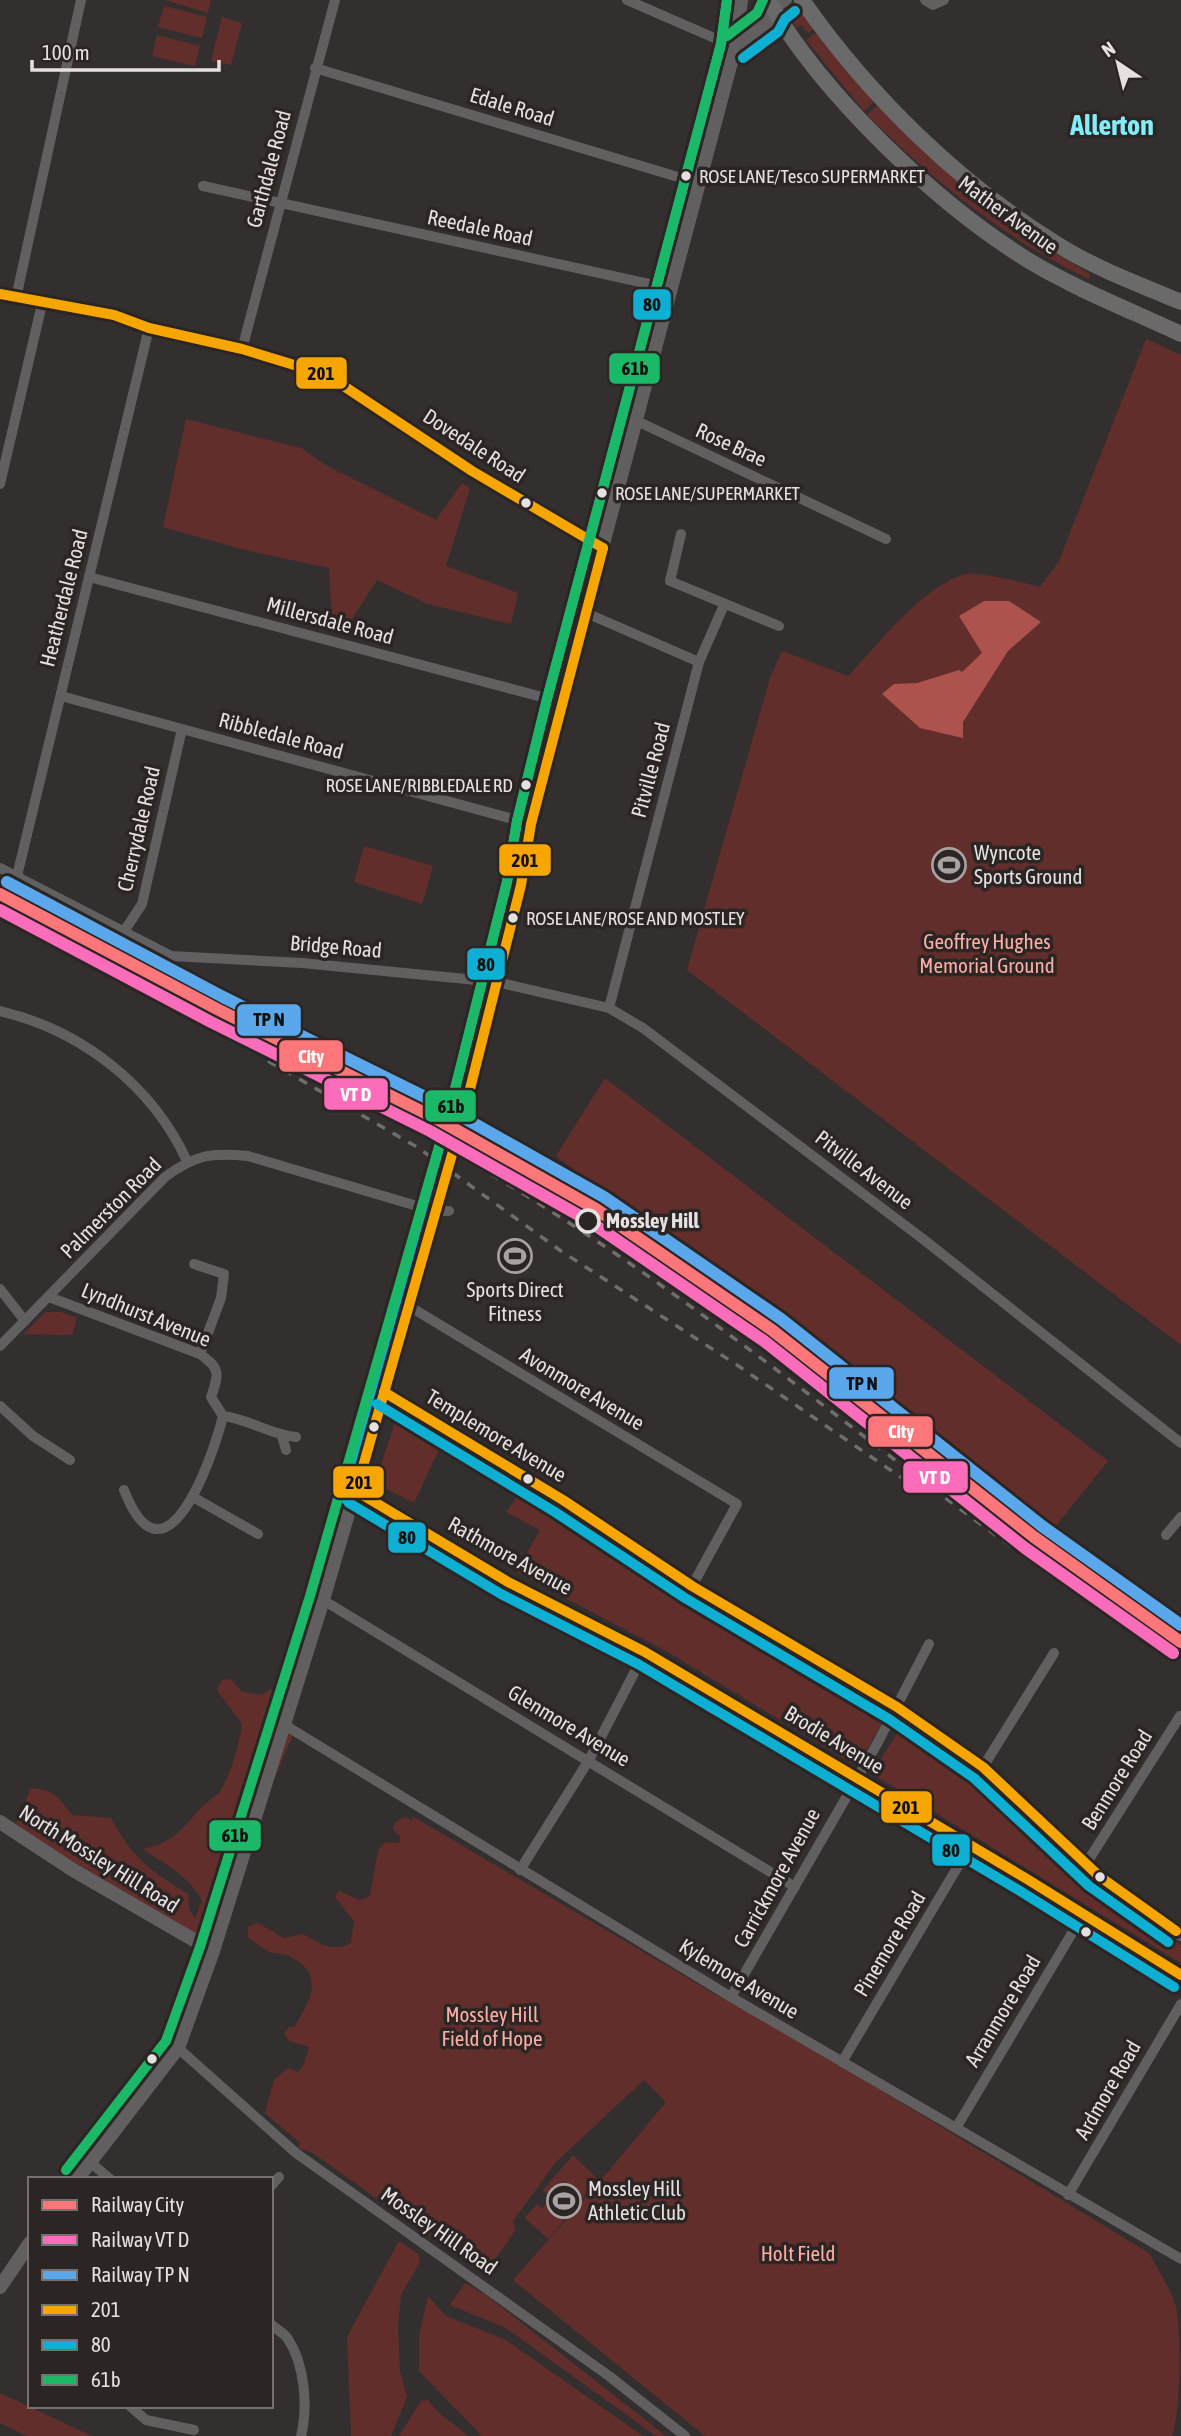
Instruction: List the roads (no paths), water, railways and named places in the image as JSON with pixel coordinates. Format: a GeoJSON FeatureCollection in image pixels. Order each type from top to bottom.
{"type":"FeatureCollection","features":[{"type":"Feature","properties":{"kind":"main road","name":"Mather Avenue"},"geometry":{"type":"LineString","coordinates":[[802,0],[850,64],[924,139],[992,199],[1058,245],[1181,302]]}},
{"type":"Feature","properties":{"kind":"main road","name":"Mather Avenue"},"geometry":{"type":"LineString","coordinates":[[770,5],[837,93],[903,161],[965,214],[1032,262],[1181,334]]}},
{"type":"Feature","properties":{"kind":"main road"},"geometry":{"type":"LineString","coordinates":[[1133,312],[1146,287]]}},
{"type":"Feature","properties":{"kind":"street"},"geometry":{"type":"LineString","coordinates":[[16,298],[81,0]]}},
{"type":"Feature","properties":{"kind":"street","name":"Garthdale Road"},"geometry":{"type":"LineString","coordinates":[[242,349],[335,0]]}},
{"type":"Feature","properties":{"kind":"street"},"geometry":{"type":"LineString","coordinates":[[627,0],[735,47]]}},
{"type":"Feature","properties":{"kind":"street"},"geometry":{"type":"LineString","coordinates":[[79,2177],[178,2048],[213,1951],[323,1600],[407,1305],[442,1211],[442,1189],[465,1109],[521,885],[531,824],[561,702],[735,47],[741,0]]}},
{"type":"Feature","properties":{"kind":"street"},"geometry":{"type":"LineString","coordinates":[[735,47],[769,22],[770,5],[787,0]]}},
{"type":"Feature","properties":{"kind":"street"},"geometry":{"type":"LineString","coordinates":[[925,0],[933,5],[944,0]]}},
{"type":"Feature","properties":{"kind":"street","name":"Edale Road"},"geometry":{"type":"LineString","coordinates":[[315,68],[698,183]]}},
{"type":"Feature","properties":{"kind":"street","name":"Reedale Road"},"geometry":{"type":"LineString","coordinates":[[203,186],[672,289]]}},
{"type":"Feature","properties":{"kind":"street","name":"Dovedale Road"},"geometry":{"type":"LineString","coordinates":[[0,295],[114,316],[149,328],[242,349],[327,375],[402,422],[472,471],[603,548]]}},
{"type":"Feature","properties":{"kind":"street"},"geometry":{"type":"LineString","coordinates":[[1,478],[42,303]]}},
{"type":"Feature","properties":{"kind":"street","name":"Heatherdale Road"},"geometry":{"type":"LineString","coordinates":[[17,876],[149,328]]}},
{"type":"Feature","properties":{"kind":"street","name":"Rose Brae"},"geometry":{"type":"LineString","coordinates":[[636,421],[886,539]]}},
{"type":"Feature","properties":{"kind":"street"},"geometry":{"type":"LineString","coordinates":[[681,534],[670,581],[779,626]]}},
{"type":"Feature","properties":{"kind":"street","name":"Millersdale Road"},"geometry":{"type":"LineString","coordinates":[[89,577],[561,702]]}},
{"type":"Feature","properties":{"kind":"street","name":"Pitville Road"},"geometry":{"type":"LineString","coordinates":[[609,1009],[699,663],[724,605]]}},
{"type":"Feature","properties":{"kind":"street"},"geometry":{"type":"LineString","coordinates":[[584,612],[699,663]]}},
{"type":"Feature","properties":{"kind":"street","name":"Ribbledale Road"},"geometry":{"type":"LineString","coordinates":[[61,696],[531,824]]}},
{"type":"Feature","properties":{"kind":"street","name":"Cherrydale Road"},"geometry":{"type":"LineString","coordinates":[[123,933],[142,904],[182,729]]}},
{"type":"Feature","properties":{"kind":"street"},"geometry":{"type":"LineString","coordinates":[[0,868],[123,933]]}},
{"type":"Feature","properties":{"kind":"street","name":"Bridge Road"},"geometry":{"type":"LineString","coordinates":[[123,933],[171,956],[302,963],[497,982]]}},
{"type":"Feature","properties":{"kind":"street","name":"Pitville Avenue"},"geometry":{"type":"LineString","coordinates":[[497,982],[609,1009],[643,1028],[923,1239],[1181,1443]]}},
{"type":"Feature","properties":{"kind":"street"},"geometry":{"type":"LineString","coordinates":[[0,1011],[45,1024],[89,1048],[134,1085],[172,1128],[187,1161]]}},
{"type":"Feature","properties":{"kind":"street","name":"Palmerston Road"},"geometry":{"type":"LineString","coordinates":[[0,1346],[165,1177],[187,1161],[218,1153],[248,1156],[442,1211]]}},
{"type":"Feature","properties":{"kind":"street"},"geometry":{"type":"LineString","coordinates":[[194,1264],[224,1274],[221,1298],[200,1354]]}},
{"type":"Feature","properties":{"kind":"street"},"geometry":{"type":"LineString","coordinates":[[0,1289],[25,1321]]}},
{"type":"Feature","properties":{"kind":"street","name":"Lyndhurst Avenue"},"geometry":{"type":"LineString","coordinates":[[49,1297],[200,1354],[215,1364],[218,1377],[211,1397],[223,1416]]}},
{"type":"Feature","properties":{"kind":"street","name":"Avonmore Avenue"},"geometry":{"type":"LineString","coordinates":[[407,1305],[737,1504],[692,1586]]}},
{"type":"Feature","properties":{"kind":"street","name":"Templemore Avenue"},"geometry":{"type":"LineString","coordinates":[[384,1392],[563,1500],[692,1586]]}},
{"type":"Feature","properties":{"kind":"street"},"geometry":{"type":"LineString","coordinates":[[0,1406],[33,1436],[70,1460]]}},
{"type":"Feature","properties":{"kind":"street"},"geometry":{"type":"LineString","coordinates":[[124,1490],[140,1521],[152,1530],[163,1530],[173,1525],[193,1497],[215,1446],[223,1416],[259,1424],[282,1436],[296,1437]]}},
{"type":"Feature","properties":{"kind":"street"},"geometry":{"type":"LineString","coordinates":[[282,1436],[286,1450]]}},
{"type":"Feature","properties":{"kind":"street","name":"Rathmore Avenue"},"geometry":{"type":"LineString","coordinates":[[356,1491],[508,1582],[645,1652]]}},
{"type":"Feature","properties":{"kind":"street"},"geometry":{"type":"LineString","coordinates":[[193,1497],[258,1534]]}},
{"type":"Feature","properties":{"kind":"street"},"geometry":{"type":"LineString","coordinates":[[1166,1535],[1181,1517]]}},
{"type":"Feature","properties":{"kind":"street"},"geometry":{"type":"LineString","coordinates":[[692,1586],[897,1707],[983,1767],[1086,1864],[1142,1909],[1181,1934]]}},
{"type":"Feature","properties":{"kind":"street","name":"Glenmore Avenue"},"geometry":{"type":"LineString","coordinates":[[323,1600],[795,1887]]}},
{"type":"Feature","properties":{"kind":"street","name":"Carrickmore Avenue"},"geometry":{"type":"LineString","coordinates":[[731,1997],[897,1707],[929,1644]]}},
{"type":"Feature","properties":{"kind":"street"},"geometry":{"type":"LineString","coordinates":[[520,1870],[589,1760],[645,1652]]}},
{"type":"Feature","properties":{"kind":"street","name":"Brodie Avenue"},"geometry":{"type":"LineString","coordinates":[[645,1652],[1084,1913],[1181,1975]]}},
{"type":"Feature","properties":{"kind":"street"},"geometry":{"type":"LineString","coordinates":[[983,1767],[1054,1653]]}},
{"type":"Feature","properties":{"kind":"street","name":"Benmore Road"},"geometry":{"type":"LineString","coordinates":[[1086,1864],[1180,1716]]}},
{"type":"Feature","properties":{"kind":"street","name":"Kylemore Avenue"},"geometry":{"type":"LineString","coordinates":[[283,1724],[731,1997],[1181,2259]]}},
{"type":"Feature","properties":{"kind":"street","name":"North Mossley Hill Road"},"geometry":{"type":"LineString","coordinates":[[0,1822],[73,1870],[213,1951]]}},
{"type":"Feature","properties":{"kind":"street","name":"Pinemore Road"},"geometry":{"type":"LineString","coordinates":[[842,2062],[971,1846]]}},
{"type":"Feature","properties":{"kind":"street","name":"Arranmore Road"},"geometry":{"type":"LineString","coordinates":[[956,2128],[1084,1913]]}},
{"type":"Feature","properties":{"kind":"street","name":"Ardmore Road"},"geometry":{"type":"LineString","coordinates":[[1068,2195],[1181,2004]]}},
{"type":"Feature","properties":{"kind":"street","name":"Mossley Hill Road"},"geometry":{"type":"LineString","coordinates":[[178,2048],[296,2153],[577,2353],[685,2436]]}},
{"type":"Feature","properties":{"kind":"street"},"geometry":{"type":"LineString","coordinates":[[90,2162],[108,2177]]}},
{"type":"Feature","properties":{"kind":"street"},"geometry":{"type":"LineString","coordinates":[[0,2287],[28,2246]]}},
{"type":"Feature","properties":{"kind":"street"},"geometry":{"type":"LineString","coordinates":[[273,2326],[287,2337],[300,2366],[305,2420],[301,2436]]}},
{"type":"Feature","properties":{"kind":"street"},"geometry":{"type":"LineString","coordinates":[[132,2408],[146,2420],[194,2430]]}},
{"type":"Feature","properties":{"kind":"railway"},"geometry":{"type":"LineString","coordinates":[[0,910],[367,1102],[580,1230],[731,1336],[1027,1558],[1181,1661]]}},
{"type":"Feature","properties":{"kind":"railway"},"geometry":{"type":"LineString","coordinates":[[268,1061],[417,1147],[561,1251],[740,1367],[902,1478]]}},
{"type":"Feature","properties":{"kind":"rail line","name":"City"},"geometry":{"type":"LineString","coordinates":[[0,894],[217,1009],[437,1119],[596,1209],[772,1330],[1034,1537],[1181,1642]]}},
{"type":"Feature","properties":{"kind":"place","name":"ROSE LANE/Tesco SUPERMARKET"},"geometry":{"type":"Point","coordinates":[686,176]}},
{"type":"Feature","properties":{"kind":"place","name":"ROSE LANE/SUPERMARKET"},"geometry":{"type":"Point","coordinates":[602,493]}},
{"type":"Feature","properties":{"kind":"place","name":"ROSE LANE/RIBBLEDALE RD"},"geometry":{"type":"Point","coordinates":[526,785]}},
{"type":"Feature","properties":{"kind":"place","name":"Wyncote Sports Ground"},"geometry":{"type":"Point","coordinates":[949,865]}},
{"type":"Feature","properties":{"kind":"place","name":"ROSE LANE/ROSE AND MOSTLEY"},"geometry":{"type":"Point","coordinates":[513,918]}},
{"type":"Feature","properties":{"kind":"place","name":"Mossley Hill"},"geometry":{"type":"Point","coordinates":[588,1221]}},
{"type":"Feature","properties":{"kind":"place","name":"Sports Direct Fitness"},"geometry":{"type":"Point","coordinates":[515,1256]}},
{"type":"Feature","properties":{"kind":"place","name":"Mossley Hill Athletic Club"},"geometry":{"type":"Point","coordinates":[564,2201]}},
{"type":"Feature","properties":{"kind":"district","name":"Allerton"},"geometry":{"type":"Point","coordinates":[1112,125]}},
{"type":"Feature","properties":{"kind":"park label","name":"Geoffrey Hughes Memorial Ground"},"geometry":{"type":"Point","coordinates":[987,954]}},
{"type":"Feature","properties":{"kind":"park label","name":"Mossley Hill Field of Hope"},"geometry":{"type":"Point","coordinates":[492,2027]}},
{"type":"Feature","properties":{"kind":"park label","name":"Holt Field"},"geometry":{"type":"Point","coordinates":[798,2254]}}]}
